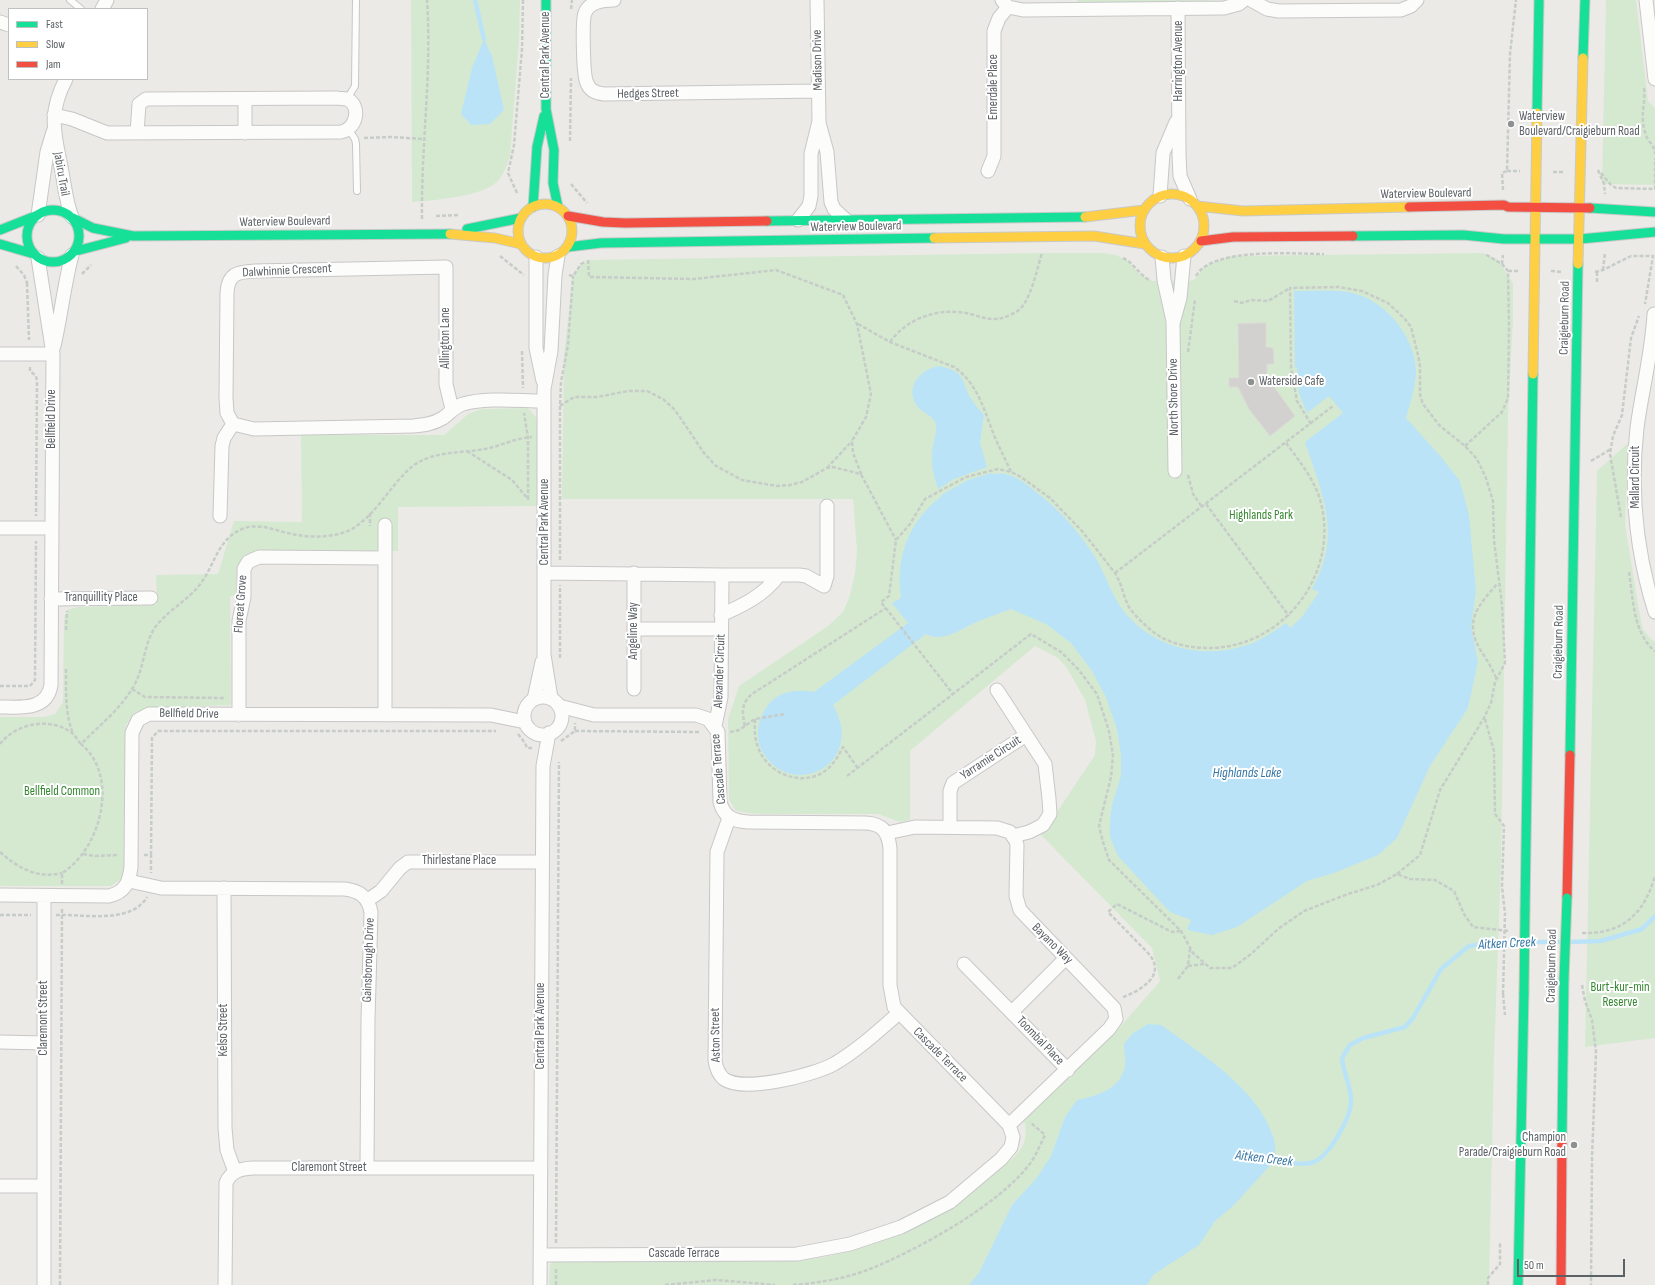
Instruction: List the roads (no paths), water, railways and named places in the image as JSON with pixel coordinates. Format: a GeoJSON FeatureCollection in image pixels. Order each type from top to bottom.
{"type":"FeatureCollection","features":[{"type":"Feature","properties":{"kind":"street","name":"Central Park Avenue"},"geometry":{"type":"LineString","coordinates":[[546,0],[546,109],[554,150],[553,182],[558,207]]}},
{"type":"Feature","properties":{"kind":"street","name":"Hedges Street"},"geometry":{"type":"LineString","coordinates":[[614,0],[604,0],[592,4],[585,13],[584,72],[587,84],[593,92],[604,94],[818,91]]}},
{"type":"Feature","properties":{"kind":"street","name":"Madison Drive"},"geometry":{"type":"LineString","coordinates":[[798,220],[809,206],[811,196],[811,154],[818,121],[818,0]]}},
{"type":"Feature","properties":{"kind":"street"},"geometry":{"type":"LineString","coordinates":[[1005,3],[1023,10],[1224,8],[1239,4],[1244,0]]}},
{"type":"Feature","properties":{"kind":"street"},"geometry":{"type":"LineString","coordinates":[[1251,0],[1267,9],[1279,11],[1401,10],[1411,6],[1417,0]]}},
{"type":"Feature","properties":{"kind":"street"},"geometry":{"type":"LineString","coordinates":[[1518,1285],[1524,992],[1534,238],[1539,0]]}},
{"type":"Feature","properties":{"kind":"street","name":"Craigieburn Road"},"geometry":{"type":"LineString","coordinates":[[1561,1285],[1564,979],[1567,898],[1585,0]]}},
{"type":"Feature","properties":{"kind":"street"},"geometry":{"type":"LineString","coordinates":[[1646,0],[1655,79]]}},
{"type":"Feature","properties":{"kind":"street","name":"Emerdale Place"},"geometry":{"type":"LineString","coordinates":[[988,171],[994,156],[994,31],[1005,3]]}},
{"type":"Feature","properties":{"kind":"street","name":"Harrington Avenue"},"geometry":{"type":"LineString","coordinates":[[1178,8],[1180,176],[1193,202]]}},
{"type":"Feature","properties":{"kind":"street","name":"Jabiru Trail"},"geometry":{"type":"LineString","coordinates":[[66,80],[58,97],[54,115],[54,130],[66,201],[72,218]]}},
{"type":"Feature","properties":{"kind":"street"},"geometry":{"type":"LineString","coordinates":[[244,133],[245,99]]}},
{"type":"Feature","properties":{"kind":"street"},"geometry":{"type":"LineString","coordinates":[[54,115],[72,119],[107,133],[136,133],[244,133],[341,132],[352,135],[355,110],[353,104],[347,99],[146,100],[139,104],[136,133]]}},
{"type":"Feature","properties":{"kind":"street","name":"Central Park Avenue"},"geometry":{"type":"LineString","coordinates":[[533,207],[537,147],[546,109]]}},
{"type":"Feature","properties":{"kind":"street","name":"Harrington Avenue"},"geometry":{"type":"LineString","coordinates":[[1160,196],[1163,153],[1179,115]]}},
{"type":"Feature","properties":{"kind":"street","name":"Madison Drive"},"geometry":{"type":"LineString","coordinates":[[818,121],[827,152],[831,202],[834,209],[846,220]]}},
{"type":"Feature","properties":{"kind":"street","name":"Jabiru Trail"},"geometry":{"type":"LineString","coordinates":[[38,215],[47,152],[54,130]]}},
{"type":"Feature","properties":{"kind":"street"},"geometry":{"type":"LineString","coordinates":[[44,173],[62,174]]}},
{"type":"Feature","properties":{"kind":"street"},"geometry":{"type":"LineString","coordinates":[[1175,194],[1193,202],[1204,223],[1200,241],[1194,250],[1184,256],[1173,258],[1162,257],[1152,252],[1145,244],[1140,227],[1144,210],[1148,204],[1160,196],[1175,194]]}},
{"type":"Feature","properties":{"kind":"street","name":"Waterview Boulevard"},"geometry":{"type":"LineString","coordinates":[[1193,202],[1242,211],[1504,205],[1508,207],[1605,208],[1655,212]]}},
{"type":"Feature","properties":{"kind":"street"},"geometry":{"type":"LineString","coordinates":[[546,204],[558,207],[568,216],[573,232],[563,252],[547,259],[536,257],[530,254],[521,244],[518,231],[521,218],[533,207],[546,204]]}},
{"type":"Feature","properties":{"kind":"street"},"geometry":{"type":"LineString","coordinates":[[0,230],[46,211],[56,210],[64,212],[72,218],[80,234],[74,253],[60,262],[45,261],[36,256],[0,244]]}},
{"type":"Feature","properties":{"kind":"street","name":"Waterview Boulevard"},"geometry":{"type":"LineString","coordinates":[[568,216],[588,220],[625,223],[1091,217],[1144,210]]}},
{"type":"Feature","properties":{"kind":"street"},"geometry":{"type":"LineString","coordinates":[[36,256],[29,247],[28,234],[32,222],[38,215]]}},
{"type":"Feature","properties":{"kind":"street","name":"Waterview Boulevard"},"geometry":{"type":"LineString","coordinates":[[72,218],[93,228],[133,236],[437,233],[495,238],[521,244]]}},
{"type":"Feature","properties":{"kind":"street","name":"Waterview Boulevard"},"geometry":{"type":"LineString","coordinates":[[437,233],[476,228],[521,218]]}},
{"type":"Feature","properties":{"kind":"street"},"geometry":{"type":"LineString","coordinates":[[1200,241],[1233,237],[1463,235],[1504,239],[1580,239],[1655,232]]}},
{"type":"Feature","properties":{"kind":"street","name":"Waterview Boulevard"},"geometry":{"type":"LineString","coordinates":[[74,253],[133,236]]}},
{"type":"Feature","properties":{"kind":"street","name":"Waterview Boulevard"},"geometry":{"type":"LineString","coordinates":[[563,252],[588,244],[1094,236],[1145,244]]}},
{"type":"Feature","properties":{"kind":"street","name":"Central Park Avenue"},"geometry":{"type":"LineString","coordinates":[[555,702],[544,655],[544,395],[551,351],[555,275],[563,252]]}},
{"type":"Feature","properties":{"kind":"street","name":"Bellfield Drive"},"geometry":{"type":"LineString","coordinates":[[52,354],[60,318],[64,283],[74,253]]}},
{"type":"Feature","properties":{"kind":"street","name":"Bellfield Drive"},"geometry":{"type":"LineString","coordinates":[[0,706],[35,706],[46,699],[50,693],[52,354],[36,256]]}},
{"type":"Feature","properties":{"kind":"street","name":"North Shore Drive"},"geometry":{"type":"LineString","coordinates":[[1173,323],[1182,280],[1184,256]]}},
{"type":"Feature","properties":{"kind":"street","name":"Central Park Avenue"},"geometry":{"type":"LineString","coordinates":[[536,257],[536,348],[544,395]]}},
{"type":"Feature","properties":{"kind":"street","name":"North Shore Drive"},"geometry":{"type":"LineString","coordinates":[[1162,257],[1164,280],[1173,323],[1181,471]]}},
{"type":"Feature","properties":{"kind":"street","name":"Allington Lane"},"geometry":{"type":"LineString","coordinates":[[446,267],[446,384],[452,409]]}},
{"type":"Feature","properties":{"kind":"street","name":"Dalwhinnie Crescent"},"geometry":{"type":"LineString","coordinates":[[233,424],[227,413],[226,398],[227,284],[234,275],[241,272],[255,270],[446,267]]}},
{"type":"Feature","properties":{"kind":"street","name":"Mallard Circuit"},"geometry":{"type":"LineString","coordinates":[[1654,314],[1653,342],[1637,427],[1634,498],[1644,575],[1655,612]]}},
{"type":"Feature","properties":{"kind":"street"},"geometry":{"type":"LineString","coordinates":[[0,354],[52,354]]}},
{"type":"Feature","properties":{"kind":"street"},"geometry":{"type":"LineString","coordinates":[[220,516],[222,446],[224,438],[233,424],[254,429],[413,426],[433,423],[452,409],[475,402],[544,395]]}},
{"type":"Feature","properties":{"kind":"street"},"geometry":{"type":"LineString","coordinates":[[544,573],[806,576],[824,586],[827,576],[827,506]]}},
{"type":"Feature","properties":{"kind":"street"},"geometry":{"type":"LineString","coordinates":[[385,525],[385,715]]}},
{"type":"Feature","properties":{"kind":"street"},"geometry":{"type":"LineString","coordinates":[[0,528],[52,528]]}},
{"type":"Feature","properties":{"kind":"street","name":"Floreat Grove"},"geometry":{"type":"LineString","coordinates":[[239,714],[239,621],[244,597],[244,569],[248,562],[259,557],[385,558]]}},
{"type":"Feature","properties":{"kind":"street","name":"Angeline Way"},"geometry":{"type":"LineString","coordinates":[[634,573],[634,689]]}},
{"type":"Feature","properties":{"kind":"street","name":"Alexander Circuit"},"geometry":{"type":"LineString","coordinates":[[717,729],[721,697],[722,575]]}},
{"type":"Feature","properties":{"kind":"street","name":"Alexander Circuit"},"geometry":{"type":"LineString","coordinates":[[721,615],[742,606],[758,596],[771,586],[779,575]]}},
{"type":"Feature","properties":{"kind":"street","name":"Tranquillity Place"},"geometry":{"type":"LineString","coordinates":[[51,599],[151,598]]}},
{"type":"Feature","properties":{"kind":"street"},"geometry":{"type":"LineString","coordinates":[[634,629],[721,629]]}},
{"type":"Feature","properties":{"kind":"street","name":"Central Park Avenue"},"geometry":{"type":"LineString","coordinates":[[530,703],[544,655]]}},
{"type":"Feature","properties":{"kind":"street","name":"Yarramie Circuit"},"geometry":{"type":"LineString","coordinates":[[997,690],[1044,764],[1050,814],[1044,825],[1038,829],[1013,836]]}},
{"type":"Feature","properties":{"kind":"street"},"geometry":{"type":"LineString","coordinates":[[539,697],[555,702],[561,712],[560,724],[549,733],[539,734],[529,727],[524,712],[530,703],[539,697]]}},
{"type":"Feature","properties":{"kind":"street","name":"Cascade Terrace"},"geometry":{"type":"LineString","coordinates":[[540,1255],[797,1254],[850,1244],[877,1236],[931,1213],[950,1202],[1001,1160],[1011,1148],[1013,1137],[1009,1125],[894,1007],[890,991],[890,848],[887,833],[884,828],[872,824],[738,822],[729,818],[724,813],[720,802],[717,729],[708,719],[696,715],[594,715],[555,702]]}},
{"type":"Feature","properties":{"kind":"street","name":"Bellfield Drive"},"geometry":{"type":"LineString","coordinates":[[129,881],[131,867],[131,741],[133,728],[142,716],[156,713],[491,715],[530,703]]}},
{"type":"Feature","properties":{"kind":"street","name":"Bellfield Drive"},"geometry":{"type":"LineString","coordinates":[[491,715],[529,727]]}},
{"type":"Feature","properties":{"kind":"street","name":"Cascade Terrace"},"geometry":{"type":"LineString","coordinates":[[560,724],[575,725],[594,715]]}},
{"type":"Feature","properties":{"kind":"street","name":"Central Park Avenue"},"geometry":{"type":"LineString","coordinates":[[529,727],[543,766]]}},
{"type":"Feature","properties":{"kind":"street","name":"Central Park Avenue"},"geometry":{"type":"LineString","coordinates":[[540,1285],[543,766],[549,733]]}},
{"type":"Feature","properties":{"kind":"street","name":"Yarramie Circuit"},"geometry":{"type":"LineString","coordinates":[[950,827],[950,791],[953,783],[1026,735]]}},
{"type":"Feature","properties":{"kind":"street","name":"Aston Street"},"geometry":{"type":"LineString","coordinates":[[729,818],[717,852],[715,1060],[716,1067],[721,1076],[732,1082],[756,1084],[776,1082],[818,1071],[850,1054],[898,1012]]}},
{"type":"Feature","properties":{"kind":"street"},"geometry":{"type":"LineString","coordinates":[[887,833],[915,827],[997,828],[1005,830],[1013,836]]}},
{"type":"Feature","properties":{"kind":"street","name":"Bayano Way"},"geometry":{"type":"LineString","coordinates":[[1013,836],[1017,846],[1018,906],[1066,958],[1112,1003],[1116,1013],[1115,1022],[1068,1070]]}},
{"type":"Feature","properties":{"kind":"street","name":"Thirlestane Place"},"geometry":{"type":"LineString","coordinates":[[368,900],[381,892],[404,864],[413,861],[542,862]]}},
{"type":"Feature","properties":{"kind":"street"},"geometry":{"type":"LineString","coordinates":[[0,895],[108,896],[121,891],[129,881]]}},
{"type":"Feature","properties":{"kind":"street","name":"Gainsborough Drive"},"geometry":{"type":"LineString","coordinates":[[129,881],[161,888],[345,889],[357,891],[368,900],[371,912],[368,1020],[367,1168]]}},
{"type":"Feature","properties":{"kind":"street","name":"Kelso Street"},"geometry":{"type":"LineString","coordinates":[[224,888],[225,1128],[227,1150],[235,1172]]}},
{"type":"Feature","properties":{"kind":"street","name":"Claremont Street"},"geometry":{"type":"LineString","coordinates":[[44,896],[44,1285]]}},
{"type":"Feature","properties":{"kind":"street","name":"Toombal Place"},"geometry":{"type":"LineString","coordinates":[[1012,1012],[1066,958]]}},
{"type":"Feature","properties":{"kind":"street","name":"Toombal Place"},"geometry":{"type":"LineString","coordinates":[[964,964],[1068,1070]]}},
{"type":"Feature","properties":{"kind":"street"},"geometry":{"type":"LineString","coordinates":[[0,1042],[44,1043]]}},
{"type":"Feature","properties":{"kind":"street"},"geometry":{"type":"LineString","coordinates":[[1009,1125],[1068,1070]]}},
{"type":"Feature","properties":{"kind":"street","name":"Claremont Street"},"geometry":{"type":"LineString","coordinates":[[235,1172],[252,1168],[540,1168]]}},
{"type":"Feature","properties":{"kind":"street"},"geometry":{"type":"LineString","coordinates":[[225,1285],[226,1183],[230,1175],[235,1172]]}},
{"type":"Feature","properties":{"kind":"street"},"geometry":{"type":"LineString","coordinates":[[0,1186],[44,1186]]}},
{"type":"Feature","properties":{"kind":"lane"},"geometry":{"type":"LineString","coordinates":[[70,0],[80,8]]}},
{"type":"Feature","properties":{"kind":"lane"},"geometry":{"type":"LineString","coordinates":[[347,99],[355,86],[356,0]]}},
{"type":"Feature","properties":{"kind":"lane"},"geometry":{"type":"LineString","coordinates":[[352,135],[357,191]]}},
{"type":"Feature","properties":{"kind":"water"},"geometry":{"type":"Polygon","coordinates":[[[484,39],[492,56],[504,110],[490,124],[471,125],[461,114],[472,68],[484,39]]]}},
{"type":"Feature","properties":{"kind":"water","name":"Highlands Lake"},"geometry":{"type":"Polygon","coordinates":[[[1294,291],[1346,292],[1365,297],[1387,312],[1397,323],[1405,335],[1415,361],[1415,385],[1406,418],[1460,481],[1469,515],[1476,591],[1471,626],[1478,662],[1468,708],[1430,766],[1397,838],[1378,855],[1334,873],[1307,881],[1237,927],[1212,935],[1187,930],[1191,920],[1170,912],[1118,856],[1110,837],[1112,805],[1121,776],[1121,755],[1117,729],[1106,697],[1092,671],[1071,643],[1046,624],[1011,609],[979,621],[953,634],[933,637],[926,634],[833,705],[841,726],[840,745],[833,760],[821,770],[805,775],[789,773],[774,765],[761,749],[758,739],[759,723],[770,702],[787,692],[814,692],[908,623],[892,603],[901,598],[900,569],[907,541],[913,528],[921,516],[942,496],[941,495],[968,480],[991,473],[1015,477],[1044,498],[1061,514],[1077,531],[1097,560],[1120,606],[1131,620],[1159,640],[1192,650],[1227,650],[1255,642],[1286,623],[1290,628],[1302,617],[1319,592],[1312,589],[1322,567],[1327,548],[1327,517],[1324,502],[1305,442],[1343,413],[1329,396],[1307,413],[1299,393],[1297,368],[1295,368],[1294,291]]]}},
{"type":"Feature","properties":{"kind":"water"},"geometry":{"type":"Polygon","coordinates":[[[939,366],[948,368],[958,373],[963,380],[972,400],[984,415],[980,443],[987,467],[954,479],[938,489],[933,473],[932,462],[936,425],[930,416],[917,406],[913,399],[912,392],[916,380],[921,375],[932,368],[939,366]]]}},
{"type":"Feature","properties":{"kind":"water"},"geometry":{"type":"Polygon","coordinates":[[[1148,1024],[1161,1025],[1193,1047],[1241,1087],[1254,1102],[1265,1119],[1274,1139],[1275,1160],[1234,1205],[1215,1221],[1199,1245],[1153,1275],[1147,1285],[969,1285],[979,1273],[1012,1205],[1036,1179],[1051,1156],[1065,1117],[1077,1100],[1100,1094],[1113,1086],[1119,1080],[1123,1074],[1125,1066],[1124,1044],[1132,1034],[1148,1024]]]}},
{"type":"Feature","properties":{"kind":"waterway"},"geometry":{"type":"LineString","coordinates":[[475,0],[484,39]]}},
{"type":"Feature","properties":{"kind":"waterway","name":"Aitken Creek"},"geometry":{"type":"LineString","coordinates":[[1569,942],[1600,941],[1642,929],[1655,916]]}},
{"type":"Feature","properties":{"kind":"waterway","name":"Aitken Creek"},"geometry":{"type":"LineString","coordinates":[[1271,1160],[1296,1164],[1311,1163],[1318,1160],[1325,1154],[1338,1136],[1348,1116],[1351,1100],[1342,1058],[1350,1045],[1363,1038],[1405,1027],[1413,1018],[1441,969],[1469,946],[1490,943],[1520,942]]}},
{"type":"Feature","properties":{"kind":"waterway","name":"Aitken Creek"},"geometry":{"type":"LineString","coordinates":[[1529,942],[1560,942]]}},
{"type":"Feature","properties":{"kind":"place","name":"Waterview Boulevard/Craigieburn Road"},"geometry":{"type":"Point","coordinates":[1511,124]}},
{"type":"Feature","properties":{"kind":"place","name":"Waterside Cafe"},"geometry":{"type":"Point","coordinates":[1251,382]}},
{"type":"Feature","properties":{"kind":"place","name":"Champion Parade/Craigieburn Road"},"geometry":{"type":"Point","coordinates":[1574,1145]}},
{"type":"Feature","properties":{"kind":"park label","name":"Highlands Park"},"geometry":{"type":"Point","coordinates":[1261,516]}},
{"type":"Feature","properties":{"kind":"park label","name":"Bellfield Common"},"geometry":{"type":"Point","coordinates":[62,792]}},
{"type":"Feature","properties":{"kind":"park label","name":"Burt-kur-min Reserve"},"geometry":{"type":"Point","coordinates":[1620,996]}}]}
